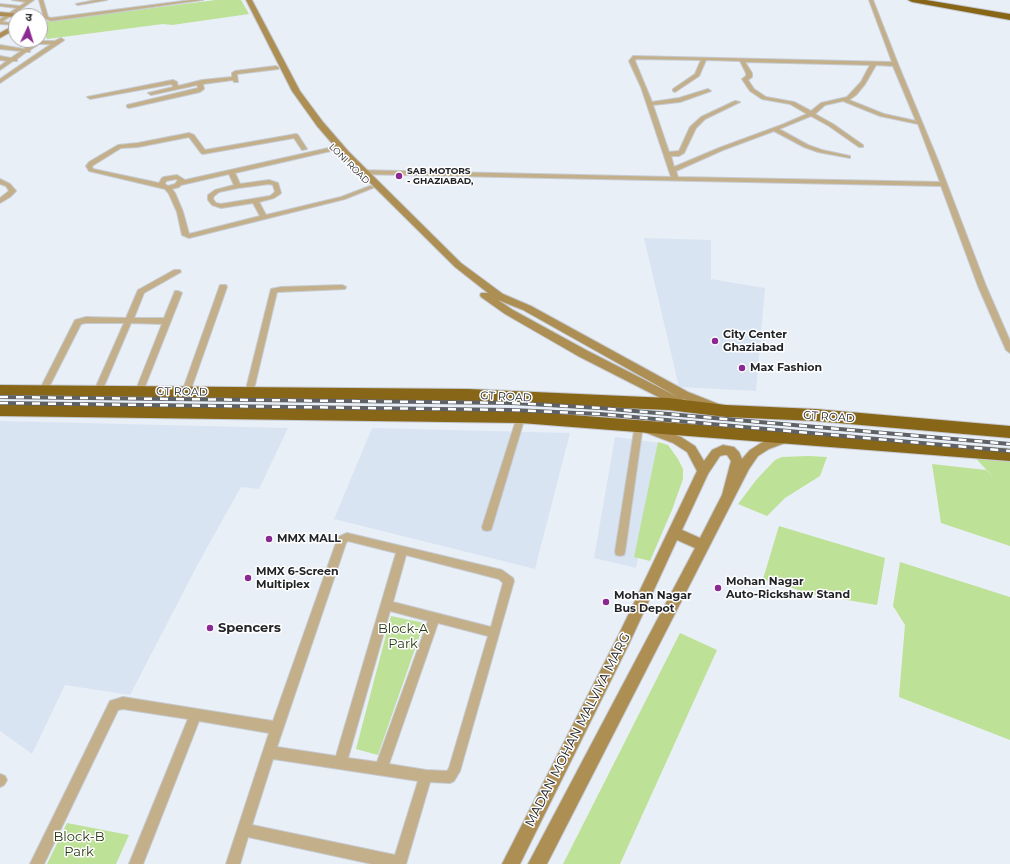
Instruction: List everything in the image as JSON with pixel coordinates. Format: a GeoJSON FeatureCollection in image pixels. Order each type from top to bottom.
{"type":"FeatureCollection","features":[{"type":"Feature","properties":{"kind":"highway"},"geometry":{"type":"LineString","coordinates":[[912,0],[1010,16]]}},
{"type":"Feature","properties":{"kind":"highway"},"geometry":{"type":"LineString","coordinates":[[926,0],[1010,16]]}},
{"type":"Feature","properties":{"kind":"highway","name":"GT ROAD"},"geometry":{"type":"LineString","coordinates":[[0,390],[468,395],[668,404],[726,411],[815,415],[1010,432]]}},
{"type":"Feature","properties":{"kind":"highway","name":"GT ROAD"},"geometry":{"type":"LineString","coordinates":[[0,410],[521,417],[1010,455]]}},
{"type":"Feature","properties":{"kind":"street"},"geometry":{"type":"LineString","coordinates":[[0,9],[14,0],[31,1]]}},
{"type":"Feature","properties":{"kind":"street"},"geometry":{"type":"LineString","coordinates":[[41,0],[48,19],[201,0]]}},
{"type":"Feature","properties":{"kind":"street"},"geometry":{"type":"LineString","coordinates":[[78,16],[77,2],[105,0]]}},
{"type":"Feature","properties":{"kind":"street","name":"LONI ROAD"},"geometry":{"type":"LineString","coordinates":[[243,0],[276,68],[302,110],[331,147],[360,172],[421,233],[451,268],[495,298]]}},
{"type":"Feature","properties":{"kind":"street","name":"LONI ROAD"},"geometry":{"type":"LineString","coordinates":[[249,0],[296,91],[310,111],[372,187],[421,233]]}},
{"type":"Feature","properties":{"kind":"street"},"geometry":{"type":"LineString","coordinates":[[871,0],[895,64],[944,184],[982,286],[1010,350]]}},
{"type":"Feature","properties":{"kind":"street"},"geometry":{"type":"LineString","coordinates":[[3,6],[21,7],[31,1]]}},
{"type":"Feature","properties":{"kind":"street"},"geometry":{"type":"LineString","coordinates":[[0,22],[8,16]]}},
{"type":"Feature","properties":{"kind":"street"},"geometry":{"type":"LineString","coordinates":[[0,29],[8,30]]}},
{"type":"Feature","properties":{"kind":"street"},"geometry":{"type":"LineString","coordinates":[[0,36],[8,30]]}},
{"type":"Feature","properties":{"kind":"street"},"geometry":{"type":"LineString","coordinates":[[0,68],[40,42],[59,42],[0,80]]}},
{"type":"Feature","properties":{"kind":"street"},"geometry":{"type":"LineString","coordinates":[[0,57],[12,48],[42,52]]}},
{"type":"Feature","properties":{"kind":"street"},"geometry":{"type":"LineString","coordinates":[[0,57],[28,61]]}},
{"type":"Feature","properties":{"kind":"street"},"geometry":{"type":"LineString","coordinates":[[675,178],[633,59],[640,57],[895,64]]}},
{"type":"Feature","properties":{"kind":"street"},"geometry":{"type":"LineString","coordinates":[[675,90],[697,75],[704,59]]}},
{"type":"Feature","properties":{"kind":"street"},"geometry":{"type":"LineString","coordinates":[[742,60],[749,73],[749,77],[745,79],[752,90],[764,98],[792,103],[831,125],[861,146]]}},
{"type":"Feature","properties":{"kind":"street"},"geometry":{"type":"LineString","coordinates":[[673,170],[732,144],[776,130],[810,114],[823,104],[845,100],[854,94],[860,87],[874,63]]}},
{"type":"Feature","properties":{"kind":"street"},"geometry":{"type":"LineString","coordinates":[[0,68],[15,71]]}},
{"type":"Feature","properties":{"kind":"street"},"geometry":{"type":"LineString","coordinates":[[151,93],[204,81],[236,80],[234,75],[235,73],[276,68]]}},
{"type":"Feature","properties":{"kind":"street"},"geometry":{"type":"LineString","coordinates":[[90,97],[173,82],[175,83],[176,87]]}},
{"type":"Feature","properties":{"kind":"street"},"geometry":{"type":"LineString","coordinates":[[128,106],[198,91],[201,89],[199,83]]}},
{"type":"Feature","properties":{"kind":"street"},"geometry":{"type":"LineString","coordinates":[[650,104],[680,100],[708,91]]}},
{"type":"Feature","properties":{"kind":"street"},"geometry":{"type":"LineString","coordinates":[[845,100],[875,113],[919,122]]}},
{"type":"Feature","properties":{"kind":"street"},"geometry":{"type":"LineString","coordinates":[[667,154],[681,153],[693,127],[703,118],[737,102]]}},
{"type":"Feature","properties":{"kind":"street"},"geometry":{"type":"LineString","coordinates":[[776,130],[813,149],[848,156]]}},
{"type":"Feature","properties":{"kind":"street"},"geometry":{"type":"LineString","coordinates":[[306,151],[296,136],[203,152],[192,136],[189,135],[138,145],[118,147],[91,163],[89,166],[91,170],[165,187],[174,187],[180,180],[306,151],[331,147]]}},
{"type":"Feature","properties":{"kind":"street"},"geometry":{"type":"LineString","coordinates":[[306,151],[230,172],[180,180],[170,177],[164,179],[161,183],[172,193],[186,236],[343,198],[372,187]]}},
{"type":"Feature","properties":{"kind":"street"},"geometry":{"type":"LineString","coordinates":[[230,172],[238,186]]}},
{"type":"Feature","properties":{"kind":"street"},"geometry":{"type":"LineString","coordinates":[[360,172],[944,184]]}},
{"type":"Feature","properties":{"kind":"street"},"geometry":{"type":"LineString","coordinates":[[0,181],[8,185],[13,191],[0,201]]}},
{"type":"Feature","properties":{"kind":"street"},"geometry":{"type":"LineString","coordinates":[[269,182],[276,184],[278,193],[272,197],[255,201],[222,206],[214,204],[210,199],[211,195],[217,191],[238,186],[269,182]]}},
{"type":"Feature","properties":{"kind":"street"},"geometry":{"type":"LineString","coordinates":[[255,201],[264,218]]}},
{"type":"Feature","properties":{"kind":"street"},"geometry":{"type":"LineString","coordinates":[[98,391],[139,296],[144,290],[177,272]]}},
{"type":"Feature","properties":{"kind":"street"},"geometry":{"type":"LineString","coordinates":[[186,392],[223,287]]}},
{"type":"Feature","properties":{"kind":"street"},"geometry":{"type":"LineString","coordinates":[[249,393],[274,291],[281,289],[342,287]]}},
{"type":"Feature","properties":{"kind":"street"},"geometry":{"type":"LineString","coordinates":[[139,392],[178,293]]}},
{"type":"Feature","properties":{"kind":"street"},"geometry":{"type":"LineString","coordinates":[[495,298],[509,312],[582,353],[687,407]]}},
{"type":"Feature","properties":{"kind":"street"},"geometry":{"type":"LineString","coordinates":[[495,298],[527,308],[684,395],[726,411]]}},
{"type":"Feature","properties":{"kind":"street"},"geometry":{"type":"LineString","coordinates":[[43,391],[78,322],[86,320],[167,322]]}},
{"type":"Feature","properties":{"kind":"street"},"geometry":{"type":"LineString","coordinates":[[487,527],[521,417]]}},
{"type":"Feature","properties":{"kind":"street"},"geometry":{"type":"LineString","coordinates":[[620,552],[639,426],[661,434],[692,449],[703,471]]}},
{"type":"Feature","properties":{"kind":"street"},"geometry":{"type":"LineString","coordinates":[[537,864],[728,494],[744,466],[754,453],[765,446],[789,437]]}},
{"type":"Feature","properties":{"kind":"street","name":"MADAN MOHAN MALVIYA MARG"},"geometry":{"type":"LineString","coordinates":[[510,862],[624,639],[703,471],[716,453],[723,450],[730,450],[736,455],[737,461],[728,494]]}},
{"type":"Feature","properties":{"kind":"street"},"geometry":{"type":"LineString","coordinates":[[674,532],[702,545]]}},
{"type":"Feature","properties":{"kind":"street"},"geometry":{"type":"LineString","coordinates":[[233,864],[269,752],[277,728],[342,540],[347,537],[354,538],[506,577],[508,586],[454,771],[450,777],[443,778],[381,770],[269,752]]}},
{"type":"Feature","properties":{"kind":"street"},"geometry":{"type":"LineString","coordinates":[[340,763],[402,550]]}},
{"type":"Feature","properties":{"kind":"street"},"geometry":{"type":"LineString","coordinates":[[386,605],[494,633]]}},
{"type":"Feature","properties":{"kind":"street"},"geometry":{"type":"LineString","coordinates":[[381,770],[434,618]]}},
{"type":"Feature","properties":{"kind":"street"},"geometry":{"type":"LineString","coordinates":[[37,864],[114,705],[123,703],[277,728]]}},
{"type":"Feature","properties":{"kind":"street"},"geometry":{"type":"LineString","coordinates":[[136,864],[196,715]]}},
{"type":"Feature","properties":{"kind":"street"},"geometry":{"type":"LineString","coordinates":[[244,830],[399,864],[426,776]]}},
{"type":"Feature","properties":{"kind":"shaded area","name":"City Center Ghaziabad"},"geometry":{"type":"Polygon","coordinates":[[[644,238],[711,240],[711,279],[765,288],[756,391],[679,387],[644,238]]]}},
{"type":"Feature","properties":{"kind":"shaded area"},"geometry":{"type":"Polygon","coordinates":[[[0,421],[288,428],[259,489],[241,487],[199,562],[130,695],[65,685],[32,754],[0,731],[0,421]]]}},
{"type":"Feature","properties":{"kind":"shaded area"},"geometry":{"type":"Polygon","coordinates":[[[372,428],[570,433],[535,569],[334,519],[372,428]]]}},
{"type":"Feature","properties":{"kind":"shaded area"},"geometry":{"type":"Polygon","coordinates":[[[615,437],[660,443],[636,568],[594,558],[615,437]]]}},
{"type":"Feature","properties":{"kind":"green space"},"geometry":{"type":"Polygon","coordinates":[[[216,0],[241,0],[249,14],[172,25],[163,24],[48,39],[48,21],[216,0]]]}},
{"type":"Feature","properties":{"kind":"green space"},"geometry":{"type":"Polygon","coordinates":[[[658,442],[668,445],[678,459],[683,469],[683,479],[672,510],[650,561],[634,557],[658,442]]]}},
{"type":"Feature","properties":{"kind":"green space"},"geometry":{"type":"Polygon","coordinates":[[[970,452],[1010,455],[1010,546],[941,523],[932,464],[986,470],[993,477],[970,452]]]}},
{"type":"Feature","properties":{"kind":"green space"},"geometry":{"type":"Polygon","coordinates":[[[782,457],[827,457],[820,476],[785,498],[767,516],[738,504],[757,479],[775,460],[782,457]]]}},
{"type":"Feature","properties":{"kind":"green space"},"geometry":{"type":"Polygon","coordinates":[[[779,526],[885,558],[877,605],[811,594],[763,579],[779,526]]]}},
{"type":"Feature","properties":{"kind":"green space"},"geometry":{"type":"Polygon","coordinates":[[[900,562],[1010,597],[1010,740],[899,697],[905,625],[893,606],[900,562]]]}},
{"type":"Feature","properties":{"kind":"green space","name":"Block-A Park"},"geometry":{"type":"Polygon","coordinates":[[[391,616],[424,623],[378,755],[356,749],[391,616]]]}},
{"type":"Feature","properties":{"kind":"green space"},"geometry":{"type":"Polygon","coordinates":[[[680,633],[717,650],[620,864],[563,864],[680,633]]]}},
{"type":"Feature","properties":{"kind":"green space","name":"Block-B Park"},"geometry":{"type":"Polygon","coordinates":[[[67,823],[129,835],[116,864],[47,864],[67,823]]]}},
{"type":"Feature","properties":{"kind":"railway"},"geometry":{"type":"LineString","coordinates":[[0,397],[513,403],[600,408],[1010,444]]}},
{"type":"Feature","properties":{"kind":"railway"},"geometry":{"type":"LineString","coordinates":[[0,403],[512,410],[600,414],[1010,451]]}},
{"type":"Feature","properties":{"kind":"place","name":"SAB MOTORS - GHAZIABAD,"},"geometry":{"type":"Point","coordinates":[399,176]}},
{"type":"Feature","properties":{"kind":"place","name":"City Center Ghaziabad"},"geometry":{"type":"Point","coordinates":[715,341]}},
{"type":"Feature","properties":{"kind":"place","name":"Max Fashion"},"geometry":{"type":"Point","coordinates":[742,368]}},
{"type":"Feature","properties":{"kind":"place","name":"MMX MALL"},"geometry":{"type":"Point","coordinates":[269,539]}},
{"type":"Feature","properties":{"kind":"place","name":"MMX 6-Screen Multiplex"},"geometry":{"type":"Point","coordinates":[248,578]}},
{"type":"Feature","properties":{"kind":"place","name":"Mohan Nagar Auto-Rickshaw Stand"},"geometry":{"type":"Point","coordinates":[718,588]}},
{"type":"Feature","properties":{"kind":"place","name":"Mohan Nagar Bus Depot"},"geometry":{"type":"Point","coordinates":[606,602]}},
{"type":"Feature","properties":{"kind":"place","name":"Spencers"},"geometry":{"type":"Point","coordinates":[210,628]}}]}
